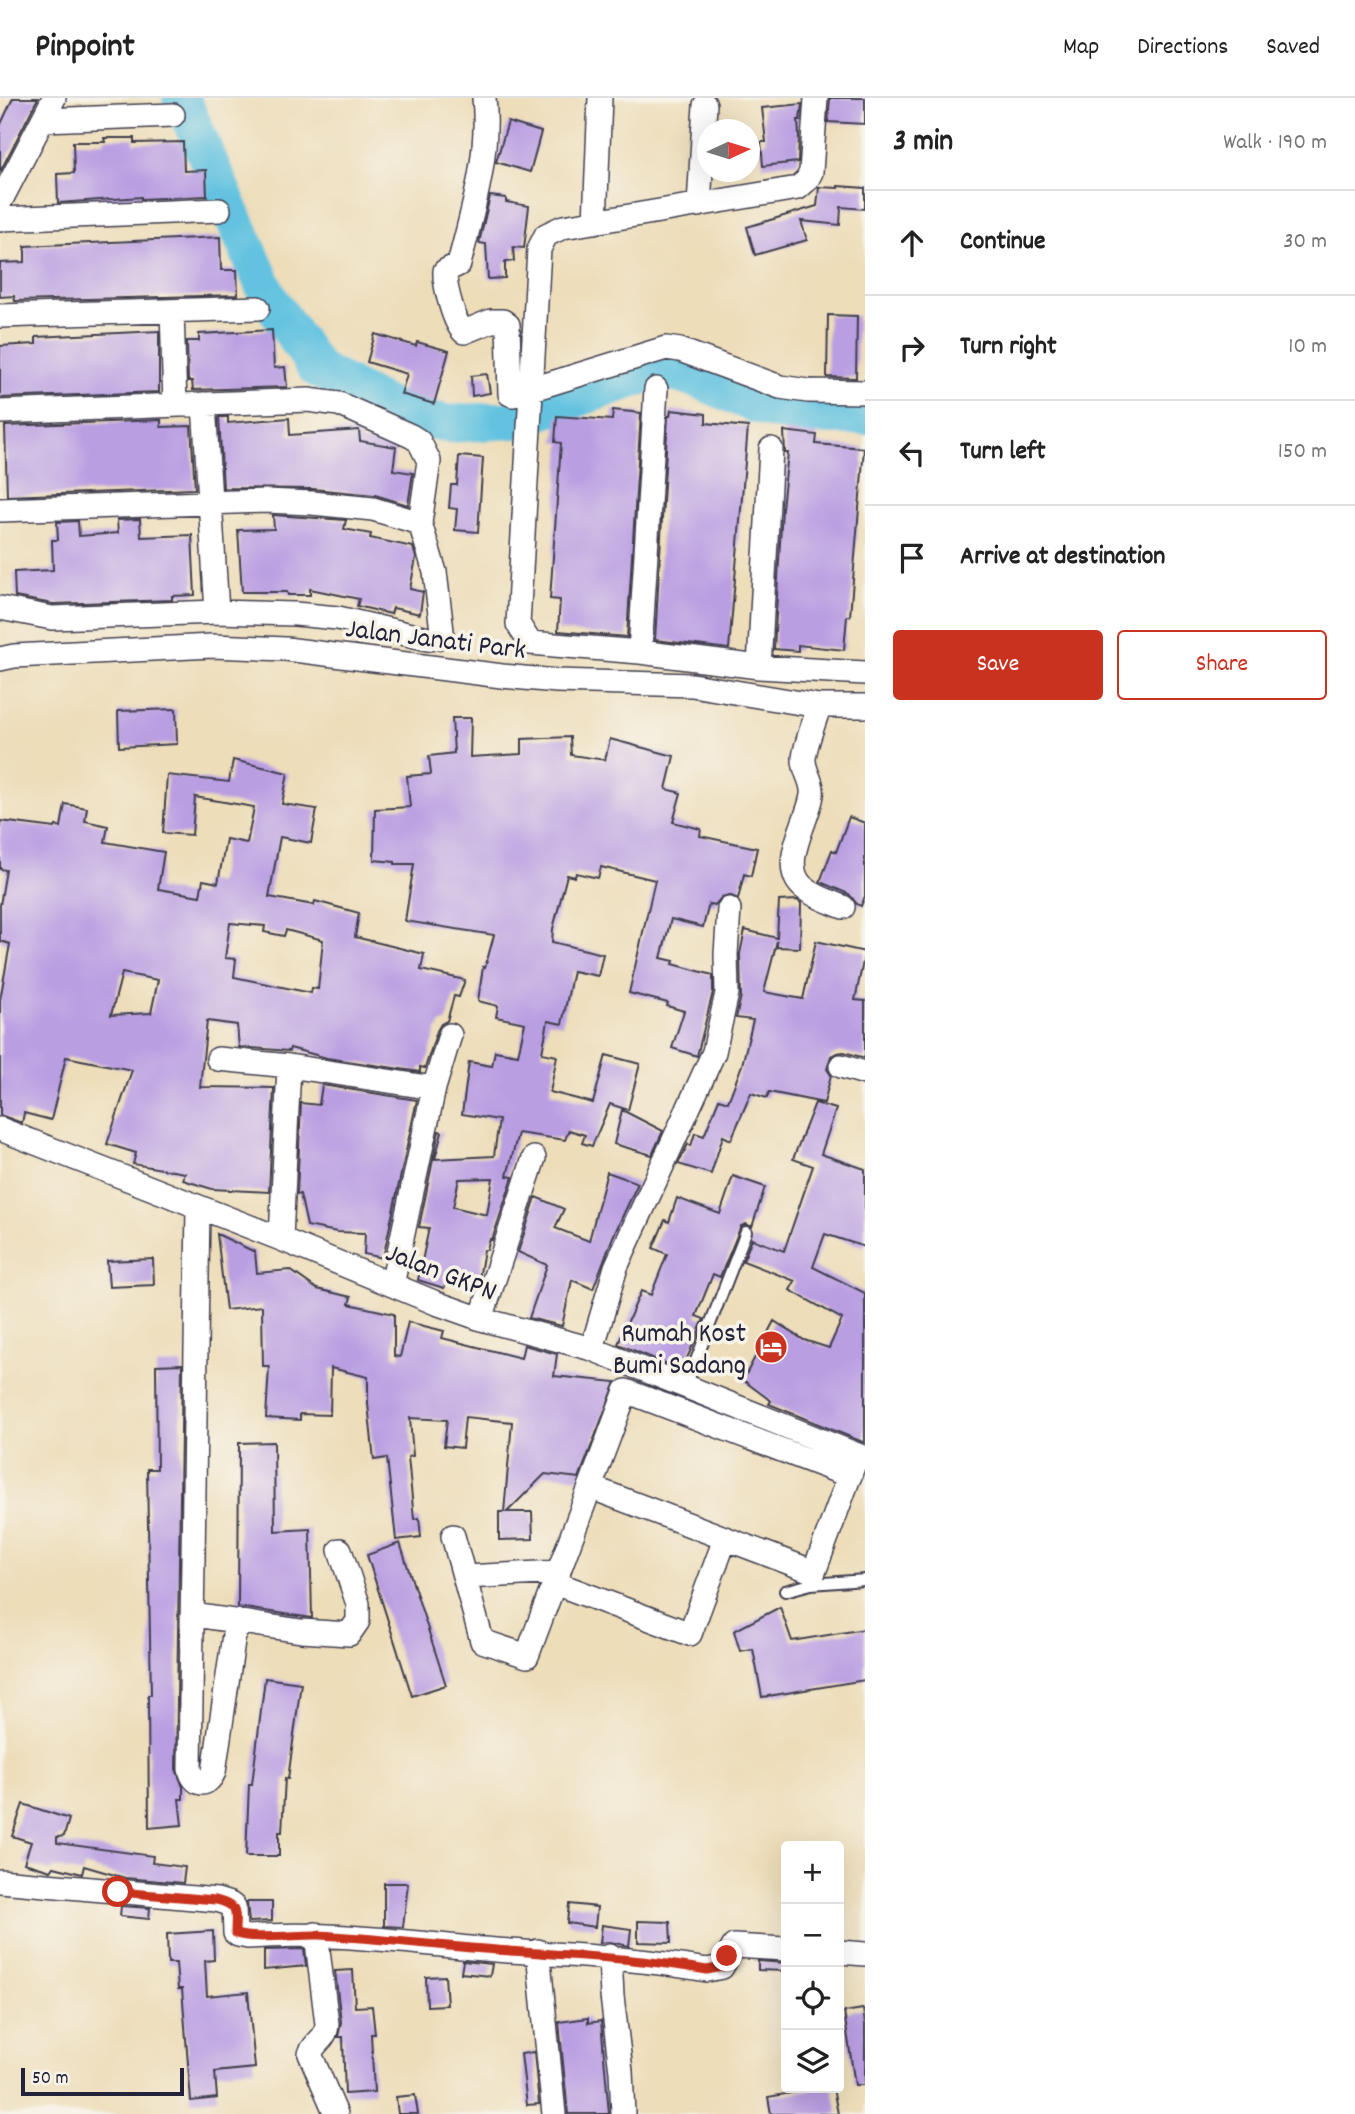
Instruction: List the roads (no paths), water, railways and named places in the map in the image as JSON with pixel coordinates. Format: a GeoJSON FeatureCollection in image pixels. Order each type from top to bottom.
{"type":"FeatureCollection","features":[{"type":"Feature","properties":{"kind":"street"},"geometry":{"type":"LineString","coordinates":[[0,201],[54,98]]}},
{"type":"Feature","properties":{"kind":"street"},"geometry":{"type":"LineString","coordinates":[[484,98],[486,134],[479,177],[460,264],[445,271],[445,282],[456,321],[464,332],[491,321],[503,321],[508,325],[510,394],[530,395],[666,348],[680,350],[780,387],[865,393]]}},
{"type":"Feature","properties":{"kind":"street"},"geometry":{"type":"LineString","coordinates":[[595,222],[600,98]]}},
{"type":"Feature","properties":{"kind":"street"},"geometry":{"type":"LineString","coordinates":[[816,98],[811,172],[798,188],[563,227],[546,235],[540,249],[518,624],[523,636],[530,643],[640,652],[759,667],[865,673]]}},
{"type":"Feature","properties":{"kind":"street"},"geometry":{"type":"LineString","coordinates":[[699,205],[705,105]]}},
{"type":"Feature","properties":{"kind":"street"},"geometry":{"type":"LineString","coordinates":[[44,120],[173,115]]}},
{"type":"Feature","properties":{"kind":"street"},"geometry":{"type":"LineString","coordinates":[[0,219],[219,210]]}},
{"type":"Feature","properties":{"kind":"street"},"geometry":{"type":"LineString","coordinates":[[0,316],[258,308]]}},
{"type":"Feature","properties":{"kind":"street"},"geometry":{"type":"LineString","coordinates":[[172,311],[175,405]]}},
{"type":"Feature","properties":{"kind":"street"},"geometry":{"type":"LineString","coordinates":[[640,652],[656,389]]}},
{"type":"Feature","properties":{"kind":"street"},"geometry":{"type":"LineString","coordinates":[[0,412],[308,400],[339,404],[411,436],[419,441],[429,461],[420,523],[435,572],[442,631],[436,638],[413,638],[338,618],[217,612],[52,618],[0,608]]}},
{"type":"Feature","properties":{"kind":"street"},"geometry":{"type":"LineString","coordinates":[[204,404],[217,612]]}},
{"type":"Feature","properties":{"kind":"street"},"geometry":{"type":"LineString","coordinates":[[759,667],[771,449]]}},
{"type":"Feature","properties":{"kind":"street"},"geometry":{"type":"LineString","coordinates":[[0,510],[266,501],[373,509],[420,523]]}},
{"type":"Feature","properties":{"kind":"street","name":"Jalan Janati Park"},"geometry":{"type":"LineString","coordinates":[[5,655],[212,646],[286,649],[516,677],[692,685],[819,706],[865,706]]}},
{"type":"Feature","properties":{"kind":"street"},"geometry":{"type":"LineString","coordinates":[[819,706],[804,759],[812,785],[812,796],[793,850],[796,877],[807,891],[843,908]]}},
{"type":"Feature","properties":{"kind":"street"},"geometry":{"type":"LineString","coordinates":[[592,1349],[616,1267],[714,1052],[727,993],[729,909]]}},
{"type":"Feature","properties":{"kind":"street"},"geometry":{"type":"LineString","coordinates":[[392,1285],[434,1087],[450,1035]]}},
{"type":"Feature","properties":{"kind":"street"},"geometry":{"type":"LineString","coordinates":[[219,1059],[434,1087]]}},
{"type":"Feature","properties":{"kind":"street"},"geometry":{"type":"LineString","coordinates":[[281,1239],[289,1066]]}},
{"type":"Feature","properties":{"kind":"street"},"geometry":{"type":"LineString","coordinates":[[841,1066],[865,1073]]}},
{"type":"Feature","properties":{"kind":"street","name":"Jalan GKPN"},"geometry":{"type":"LineString","coordinates":[[0,1129],[481,1319],[592,1349],[686,1386],[858,1463]]}},
{"type":"Feature","properties":{"kind":"street"},"geometry":{"type":"LineString","coordinates":[[481,1319],[534,1157]]}},
{"type":"Feature","properties":{"kind":"street"},"geometry":{"type":"LineString","coordinates":[[198,1207],[190,1769],[192,1777],[198,1783],[205,1784],[210,1781],[214,1772],[236,1621]]}},
{"type":"Feature","properties":{"kind":"street"},"geometry":{"type":"LineString","coordinates":[[453,1536],[482,1641],[527,1656],[557,1577],[590,1487],[626,1391],[858,1463],[814,1572],[590,1487]]}},
{"type":"Feature","properties":{"kind":"street"},"geometry":{"type":"LineString","coordinates":[[465,1577],[557,1577],[690,1634],[725,1539]]}},
{"type":"Feature","properties":{"kind":"street"},"geometry":{"type":"LineString","coordinates":[[194,1615],[326,1634],[349,1634],[358,1621],[358,1604],[340,1550]]}},
{"type":"Feature","properties":{"kind":"street"},"geometry":{"type":"LineString","coordinates":[[0,1881],[230,1903],[233,1907],[235,1933],[238,1935],[316,1934],[707,1970],[722,1967],[734,1946],[781,1949]]}},
{"type":"Feature","properties":{"kind":"street"},"geometry":{"type":"LineString","coordinates":[[316,1934],[327,2024],[326,2036],[312,2048],[310,2054],[337,2114]]}},
{"type":"Feature","properties":{"kind":"street"},"geometry":{"type":"LineString","coordinates":[[844,1952],[865,1954]]}},
{"type":"Feature","properties":{"kind":"street"},"geometry":{"type":"LineString","coordinates":[[538,1956],[554,2114]]}},
{"type":"Feature","properties":{"kind":"street"},"geometry":{"type":"LineString","coordinates":[[610,1962],[623,2114]]}},
{"type":"Feature","properties":{"kind":"lane"},"geometry":{"type":"LineString","coordinates":[[686,1386],[746,1232]]}},
{"type":"Feature","properties":{"kind":"lane"},"geometry":{"type":"LineString","coordinates":[[785,1591],[811,1584],[865,1580]]}},
{"type":"Feature","properties":{"kind":"waterway"},"geometry":{"type":"LineString","coordinates":[[181,98],[269,298],[317,369],[399,412],[448,424],[515,420],[647,374],[663,372],[694,378],[754,404],[781,412],[817,416],[865,416]]}},
{"type":"Feature","properties":{"kind":"place","name":"Rumah Kost Bumi Sadang"},"geometry":{"type":"Point","coordinates":[771,1347]}}]}
